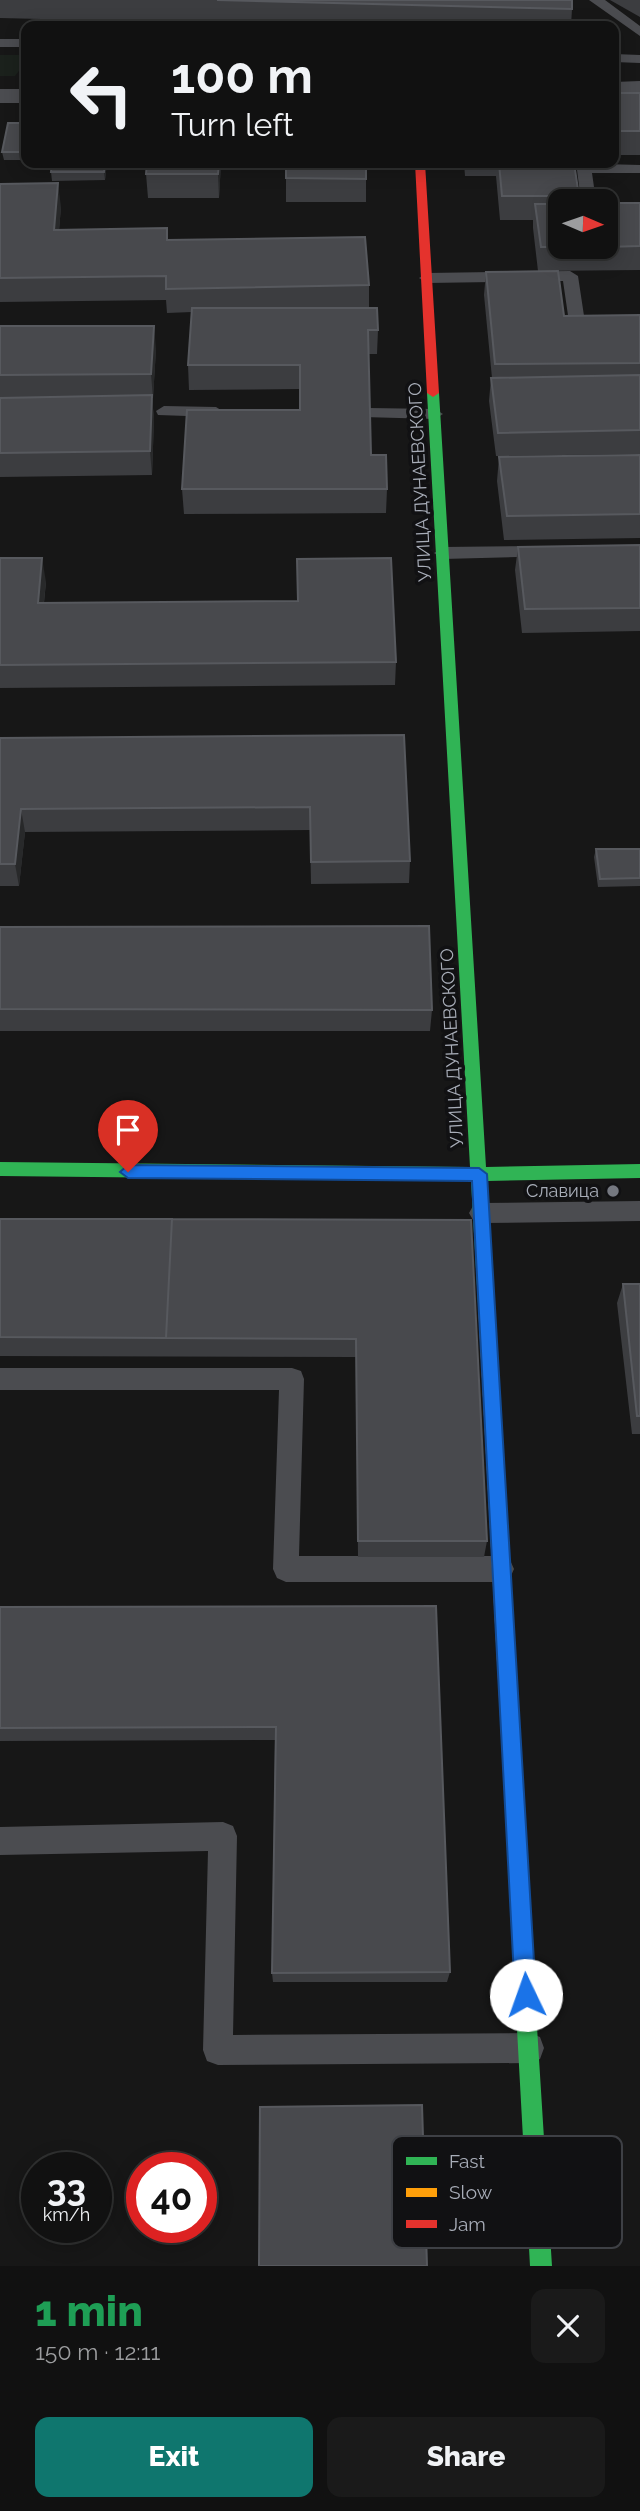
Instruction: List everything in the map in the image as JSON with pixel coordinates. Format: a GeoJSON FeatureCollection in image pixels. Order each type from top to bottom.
{"type":"FeatureCollection","features":[{"type":"Feature","properties":{"kind":"street"},"geometry":{"type":"LineString","coordinates":[[619,89],[640,88]]}},
{"type":"Feature","properties":{"kind":"street"},"geometry":{"type":"LineString","coordinates":[[0,96],[21,96]]}},
{"type":"Feature","properties":{"kind":"street","name":"УЛИЦА ДУНАЕВСКОГО"},"geometry":{"type":"LineString","coordinates":[[420,168],[534,2136]]}},
{"type":"Feature","properties":{"kind":"street"},"geometry":{"type":"LineString","coordinates":[[0,1169],[479,1174],[640,1171]]}},
{"type":"Feature","properties":{"kind":"street","name":"УЛИЦА ДУНАЕВСКОГО"},"geometry":{"type":"LineString","coordinates":[[540,2248],[541,2266]]}},
{"type":"Feature","properties":{"kind":"lane"},"geometry":{"type":"LineString","coordinates":[[596,0],[640,32]]}},
{"type":"Feature","properties":{"kind":"lane"},"geometry":{"type":"LineString","coordinates":[[0,43],[21,43]]}},
{"type":"Feature","properties":{"kind":"lane"},"geometry":{"type":"LineString","coordinates":[[619,58],[640,59]]}},
{"type":"Feature","properties":{"kind":"lane"},"geometry":{"type":"LineString","coordinates":[[579,168],[585,189]]}},
{"type":"Feature","properties":{"kind":"lane"},"geometry":{"type":"LineString","coordinates":[[619,168],[640,169]]}},
{"type":"Feature","properties":{"kind":"lane"},"geometry":{"type":"LineString","coordinates":[[426,278],[570,276],[578,329]]}},
{"type":"Feature","properties":{"kind":"lane"},"geometry":{"type":"LineString","coordinates":[[164,411],[232,412]]}},
{"type":"Feature","properties":{"kind":"lane"},"geometry":{"type":"LineString","coordinates":[[369,412],[435,414]]}},
{"type":"Feature","properties":{"kind":"lane"},"geometry":{"type":"LineString","coordinates":[[443,553],[561,552]]}},
{"type":"Feature","properties":{"kind":"lane"},"geometry":{"type":"LineString","coordinates":[[481,1213],[640,1211]]}},
{"type":"Feature","properties":{"kind":"lane"},"geometry":{"type":"LineString","coordinates":[[0,1379],[292,1379],[286,1569],[501,1569]]}},
{"type":"Feature","properties":{"kind":"lane"},"geometry":{"type":"LineString","coordinates":[[0,1841],[223,1836],[218,2050],[529,2048]]}},
{"type":"Feature","properties":{"kind":"shaded area"},"geometry":{"type":"Polygon","coordinates":[[[0,55],[21,55],[21,68],[15,76],[0,76],[0,55]]]}},
{"type":"Feature","properties":{"kind":"building"},"geometry":{"type":"Polygon","coordinates":[[[217,0],[572,0],[572,9],[217,0]]]}},
{"type":"Feature","properties":{"kind":"building"},"geometry":{"type":"Polygon","coordinates":[[[619,93],[640,93],[640,131],[619,131],[619,93]]]}},
{"type":"Feature","properties":{"kind":"building"},"geometry":{"type":"Polygon","coordinates":[[[8,123],[21,123],[21,152],[2,152],[8,123]]]}},
{"type":"Feature","properties":{"kind":"building"},"geometry":{"type":"Polygon","coordinates":[[[51,168],[104,168],[104,172],[51,172],[51,168]]]}},
{"type":"Feature","properties":{"kind":"building"},"geometry":{"type":"Polygon","coordinates":[[[147,168],[219,168],[218,174],[146,174],[147,168]]]}},
{"type":"Feature","properties":{"kind":"building"},"geometry":{"type":"Polygon","coordinates":[[[286,168],[366,168],[366,179],[286,178],[286,168]]]}},
{"type":"Feature","properties":{"kind":"building"},"geometry":{"type":"Polygon","coordinates":[[[499,168],[575,168],[578,189],[548,189],[548,196],[502,196],[499,168]]]}},
{"type":"Feature","properties":{"kind":"building"},"geometry":{"type":"Polygon","coordinates":[[[58,183],[54,230],[167,228],[167,240],[365,237],[369,285],[166,289],[166,276],[0,278],[0,184],[58,183]]]}},
{"type":"Feature","properties":{"kind":"building"},"geometry":{"type":"Polygon","coordinates":[[[618,203],[640,203],[640,246],[618,247],[618,203]]]}},
{"type":"Feature","properties":{"kind":"building"},"geometry":{"type":"Polygon","coordinates":[[[535,204],[548,204],[548,247],[541,247],[535,204]]]}},
{"type":"Feature","properties":{"kind":"building"},"geometry":{"type":"Polygon","coordinates":[[[558,271],[564,316],[640,315],[640,363],[495,364],[486,272],[558,271]]]}},
{"type":"Feature","properties":{"kind":"building"},"geometry":{"type":"Polygon","coordinates":[[[192,308],[377,308],[378,330],[368,330],[371,455],[386,455],[387,489],[182,489],[187,410],[300,410],[300,365],[188,365],[192,308]]]}},
{"type":"Feature","properties":{"kind":"building"},"geometry":{"type":"Polygon","coordinates":[[[0,326],[154,326],[151,374],[0,375],[0,326]]]}},
{"type":"Feature","properties":{"kind":"building"},"geometry":{"type":"Polygon","coordinates":[[[640,375],[640,430],[498,433],[491,378],[640,375]]]}},
{"type":"Feature","properties":{"kind":"building"},"geometry":{"type":"Polygon","coordinates":[[[152,395],[150,451],[0,453],[0,398],[152,395]]]}},
{"type":"Feature","properties":{"kind":"building"},"geometry":{"type":"Polygon","coordinates":[[[640,455],[640,514],[507,516],[499,457],[640,455]]]}},
{"type":"Feature","properties":{"kind":"building"},"geometry":{"type":"Polygon","coordinates":[[[640,545],[640,608],[525,609],[518,547],[640,545]]]}},
{"type":"Feature","properties":{"kind":"building"},"geometry":{"type":"Polygon","coordinates":[[[0,558],[42,558],[38,603],[298,601],[297,559],[391,558],[396,662],[0,665],[0,558]]]}},
{"type":"Feature","properties":{"kind":"building"},"geometry":{"type":"Polygon","coordinates":[[[404,735],[410,861],[311,862],[310,807],[21,809],[15,864],[0,864],[0,738],[404,735]]]}},
{"type":"Feature","properties":{"kind":"building"},"geometry":{"type":"Polygon","coordinates":[[[596,849],[640,849],[640,878],[600,879],[596,849]]]}},
{"type":"Feature","properties":{"kind":"building"},"geometry":{"type":"Polygon","coordinates":[[[429,926],[432,1010],[0,1009],[0,927],[429,926]]]}},
{"type":"Feature","properties":{"kind":"building"},"geometry":{"type":"Polygon","coordinates":[[[0,1219],[172,1219],[166,1338],[0,1337],[0,1219]]]}},
{"type":"Feature","properties":{"kind":"building"},"geometry":{"type":"Polygon","coordinates":[[[172,1219],[471,1220],[487,1541],[358,1541],[356,1339],[166,1338],[172,1219]]]}},
{"type":"Feature","properties":{"kind":"building"},"geometry":{"type":"Polygon","coordinates":[[[623,1284],[640,1284],[640,1416],[637,1416],[623,1284]]]}},
{"type":"Feature","properties":{"kind":"building"},"geometry":{"type":"Polygon","coordinates":[[[436,1606],[450,1972],[272,1973],[276,1727],[0,1728],[0,1607],[436,1606]]]}},
{"type":"Feature","properties":{"kind":"building"},"geometry":{"type":"Polygon","coordinates":[[[422,2105],[423,2136],[392,2136],[392,2248],[426,2248],[427,2266],[259,2266],[260,2107],[422,2105]]]}},
{"type":"Feature","properties":{"kind":"traffic: fast"},"geometry":{"type":"LineString","coordinates":[[433,393],[486,1304]]}},
{"type":"Feature","properties":{"kind":"traffic: fast"},"geometry":{"type":"LineString","coordinates":[[0,1169],[479,1174],[640,1171]]}},
{"type":"Feature","properties":{"kind":"traffic: fast"},"geometry":{"type":"LineString","coordinates":[[526,2011],[533,2136]]}},
{"type":"Feature","properties":{"kind":"traffic: fast"},"geometry":{"type":"LineString","coordinates":[[540,2248],[541,2266]]}},
{"type":"Feature","properties":{"kind":"traffic: slow"},"geometry":{"type":"LineString","coordinates":[[486,1304],[506,1662]]}},
{"type":"Feature","properties":{"kind":"traffic: jam"},"geometry":{"type":"LineString","coordinates":[[420,168],[433,393]]}},
{"type":"Feature","properties":{"kind":"traffic: jam"},"geometry":{"type":"LineString","coordinates":[[506,1662],[526,2011]]}},
{"type":"Feature","properties":{"kind":"place","name":"Славица"},"geometry":{"type":"Point","coordinates":[613,1191]}},
{"type":"Feature","properties":{"kind":"route"},"geometry":{"type":"LineString","coordinates":[[128,1172],[479,1174],[526,1995]]}}]}
